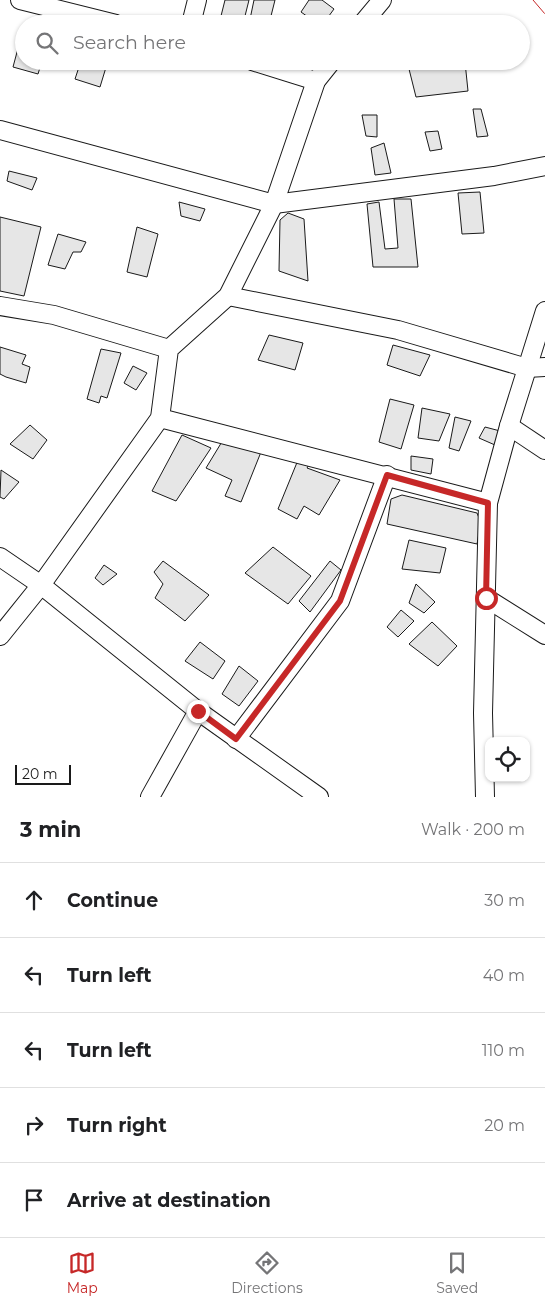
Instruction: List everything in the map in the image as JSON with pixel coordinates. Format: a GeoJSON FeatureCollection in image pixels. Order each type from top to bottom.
{"type":"FeatureCollection","features":[{"type":"Feature","properties":{"kind":"street"},"geometry":{"type":"LineString","coordinates":[[20,0],[79,7],[96,15]]}},
{"type":"Feature","properties":{"kind":"street"},"geometry":{"type":"LineString","coordinates":[[193,15],[196,0]]}},
{"type":"Feature","properties":{"kind":"street"},"geometry":{"type":"LineString","coordinates":[[370,15],[382,0]]}},
{"type":"Feature","properties":{"kind":"street"},"geometry":{"type":"LineString","coordinates":[[281,70],[316,81]]}},
{"type":"Feature","properties":{"kind":"street"},"geometry":{"type":"LineString","coordinates":[[0,636],[41,585],[160,418],[170,349],[228,296],[274,204],[316,81],[325,70]]}},
{"type":"Feature","properties":{"kind":"street"},"geometry":{"type":"LineString","coordinates":[[0,130],[274,204],[494,176],[545,166]]}},
{"type":"Feature","properties":{"kind":"street"},"geometry":{"type":"LineString","coordinates":[[228,296],[398,330],[527,368],[545,367]]}},
{"type":"Feature","properties":{"kind":"street"},"geometry":{"type":"LineString","coordinates":[[0,306],[54,315],[170,349]]}},
{"type":"Feature","properties":{"kind":"street"},"geometry":{"type":"LineString","coordinates":[[485,797],[483,713],[488,503],[509,426],[545,312]]}},
{"type":"Feature","properties":{"kind":"street"},"geometry":{"type":"LineString","coordinates":[[160,418],[387,475],[488,503]]}},
{"type":"Feature","properties":{"kind":"street"},"geometry":{"type":"LineString","coordinates":[[509,426],[545,450]]}},
{"type":"Feature","properties":{"kind":"street"},"geometry":{"type":"LineString","coordinates":[[236,739],[340,601],[387,475]]}},
{"type":"Feature","properties":{"kind":"street"},"geometry":{"type":"LineString","coordinates":[[0,557],[41,585],[198,711],[319,797]]}},
{"type":"Feature","properties":{"kind":"street"},"geometry":{"type":"LineString","coordinates":[[486,598],[545,635]]}},
{"type":"Feature","properties":{"kind":"street"},"geometry":{"type":"LineString","coordinates":[[150,797],[198,711]]}},
{"type":"Feature","properties":{"kind":"building"},"geometry":{"type":"Polygon","coordinates":[[[225,0],[249,0],[245,15],[221,15],[225,0]]]}},
{"type":"Feature","properties":{"kind":"building"},"geometry":{"type":"Polygon","coordinates":[[[254,0],[275,0],[271,15],[251,15],[254,0]]]}},
{"type":"Feature","properties":{"kind":"building"},"geometry":{"type":"Polygon","coordinates":[[[309,0],[322,0],[334,9],[330,15],[305,15],[301,12],[309,0]]]}},
{"type":"Feature","properties":{"kind":"building"},"geometry":{"type":"Polygon","coordinates":[[[24,70],[39,70],[38,74],[24,70]]]}},
{"type":"Feature","properties":{"kind":"building"},"geometry":{"type":"Polygon","coordinates":[[[78,70],[105,70],[100,87],[75,79],[78,70]]]}},
{"type":"Feature","properties":{"kind":"building"},"geometry":{"type":"Polygon","coordinates":[[[409,70],[466,70],[468,91],[416,97],[409,70]]]}},
{"type":"Feature","properties":{"kind":"building"},"geometry":{"type":"Polygon","coordinates":[[[473,109],[481,109],[488,136],[477,137],[473,109]]]}},
{"type":"Feature","properties":{"kind":"building"},"geometry":{"type":"Polygon","coordinates":[[[362,115],[377,115],[377,137],[366,136],[362,115]]]}},
{"type":"Feature","properties":{"kind":"building"},"geometry":{"type":"Polygon","coordinates":[[[438,131],[442,149],[430,151],[425,132],[438,131]]]}},
{"type":"Feature","properties":{"kind":"building"},"geometry":{"type":"Polygon","coordinates":[[[384,143],[391,173],[375,175],[371,148],[384,143]]]}},
{"type":"Feature","properties":{"kind":"building"},"geometry":{"type":"Polygon","coordinates":[[[9,171],[37,178],[32,190],[7,181],[9,171]]]}},
{"type":"Feature","properties":{"kind":"building"},"geometry":{"type":"Polygon","coordinates":[[[480,192],[484,233],[462,234],[458,193],[480,192]]]}},
{"type":"Feature","properties":{"kind":"building"},"geometry":{"type":"Polygon","coordinates":[[[394,199],[411,199],[418,267],[373,267],[367,204],[379,202],[385,249],[398,248],[394,199]]]}},
{"type":"Feature","properties":{"kind":"building"},"geometry":{"type":"Polygon","coordinates":[[[179,202],[205,209],[200,221],[181,216],[179,202]]]}},
{"type":"Feature","properties":{"kind":"building"},"geometry":{"type":"Polygon","coordinates":[[[288,213],[304,219],[308,281],[279,271],[280,220],[288,213]]]}},
{"type":"Feature","properties":{"kind":"building"},"geometry":{"type":"Polygon","coordinates":[[[0,217],[41,227],[24,296],[0,291],[0,217]]]}},
{"type":"Feature","properties":{"kind":"building"},"geometry":{"type":"Polygon","coordinates":[[[137,227],[158,234],[147,277],[127,272],[137,227]]]}},
{"type":"Feature","properties":{"kind":"building"},"geometry":{"type":"Polygon","coordinates":[[[58,234],[86,242],[81,252],[73,252],[65,269],[48,265],[58,234]]]}},
{"type":"Feature","properties":{"kind":"building"},"geometry":{"type":"Polygon","coordinates":[[[269,335],[303,343],[295,370],[258,360],[269,335]]]}},
{"type":"Feature","properties":{"kind":"building"},"geometry":{"type":"Polygon","coordinates":[[[393,345],[430,355],[420,376],[387,365],[393,345]]]}},
{"type":"Feature","properties":{"kind":"building"},"geometry":{"type":"Polygon","coordinates":[[[0,347],[26,355],[22,364],[30,367],[26,383],[0,374],[0,347]]]}},
{"type":"Feature","properties":{"kind":"building"},"geometry":{"type":"Polygon","coordinates":[[[101,349],[121,353],[107,398],[101,396],[99,403],[87,399],[101,349]]]}},
{"type":"Feature","properties":{"kind":"building"},"geometry":{"type":"Polygon","coordinates":[[[133,366],[147,373],[136,390],[124,383],[133,366]]]}},
{"type":"Feature","properties":{"kind":"building"},"geometry":{"type":"Polygon","coordinates":[[[390,399],[414,405],[401,449],[379,442],[390,399]]]}},
{"type":"Feature","properties":{"kind":"building"},"geometry":{"type":"Polygon","coordinates":[[[422,408],[450,414],[439,441],[418,438],[422,408]]]}},
{"type":"Feature","properties":{"kind":"building"},"geometry":{"type":"Polygon","coordinates":[[[455,417],[471,421],[459,451],[449,448],[455,417]]]}},
{"type":"Feature","properties":{"kind":"building"},"geometry":{"type":"Polygon","coordinates":[[[30,425],[47,440],[33,459],[10,444],[30,425]]]}},
{"type":"Feature","properties":{"kind":"building"},"geometry":{"type":"Polygon","coordinates":[[[485,427],[504,432],[495,445],[479,438],[485,427]]]}},
{"type":"Feature","properties":{"kind":"building"},"geometry":{"type":"Polygon","coordinates":[[[182,435],[211,448],[176,501],[152,491],[182,435]]]}},
{"type":"Feature","properties":{"kind":"building"},"geometry":{"type":"Polygon","coordinates":[[[223,440],[261,452],[241,502],[225,496],[232,480],[206,468],[223,440]]]}},
{"type":"Feature","properties":{"kind":"building"},"geometry":{"type":"Polygon","coordinates":[[[411,456],[433,459],[431,474],[411,470],[411,456]]]}},
{"type":"Feature","properties":{"kind":"building"},"geometry":{"type":"Polygon","coordinates":[[[298,460],[310,463],[307,468],[340,480],[319,515],[304,506],[297,519],[278,509],[298,460]]]}},
{"type":"Feature","properties":{"kind":"building"},"geometry":{"type":"Polygon","coordinates":[[[1,470],[19,482],[4,499],[0,497],[1,470]]]}},
{"type":"Feature","properties":{"kind":"building"},"geometry":{"type":"Polygon","coordinates":[[[402,495],[477,513],[481,523],[477,544],[387,524],[391,499],[402,495]]]}},
{"type":"Feature","properties":{"kind":"building"},"geometry":{"type":"Polygon","coordinates":[[[409,540],[446,548],[440,573],[402,569],[409,540]]]}},
{"type":"Feature","properties":{"kind":"building"},"geometry":{"type":"Polygon","coordinates":[[[273,547],[311,576],[288,604],[245,573],[273,547]]]}},
{"type":"Feature","properties":{"kind":"building"},"geometry":{"type":"Polygon","coordinates":[[[163,561],[209,595],[185,621],[155,598],[163,584],[154,572],[163,561]]]}},
{"type":"Feature","properties":{"kind":"building"},"geometry":{"type":"Polygon","coordinates":[[[330,561],[341,570],[310,612],[299,601],[330,561]]]}},
{"type":"Feature","properties":{"kind":"building"},"geometry":{"type":"Polygon","coordinates":[[[104,565],[117,574],[103,585],[95,578],[104,565]]]}},
{"type":"Feature","properties":{"kind":"building"},"geometry":{"type":"Polygon","coordinates":[[[416,584],[435,602],[424,613],[409,603],[416,584]]]}},
{"type":"Feature","properties":{"kind":"building"},"geometry":{"type":"Polygon","coordinates":[[[401,610],[414,621],[398,637],[387,627],[401,610]]]}},
{"type":"Feature","properties":{"kind":"building"},"geometry":{"type":"Polygon","coordinates":[[[432,622],[457,646],[438,666],[409,644],[432,622]]]}},
{"type":"Feature","properties":{"kind":"building"},"geometry":{"type":"Polygon","coordinates":[[[200,642],[225,661],[213,679],[185,661],[200,642]]]}},
{"type":"Feature","properties":{"kind":"building"},"geometry":{"type":"Polygon","coordinates":[[[239,666],[258,681],[239,706],[222,694],[239,666]]]}},
{"type":"Feature","properties":{"kind":"power"},"geometry":{"type":"LineString","coordinates":[[533,0],[545,14]]}},
{"type":"Feature","properties":{"kind":"route"},"geometry":{"type":"LineString","coordinates":[[198,711],[236,739],[340,601],[387,475],[488,503],[486,598]]}}]}
